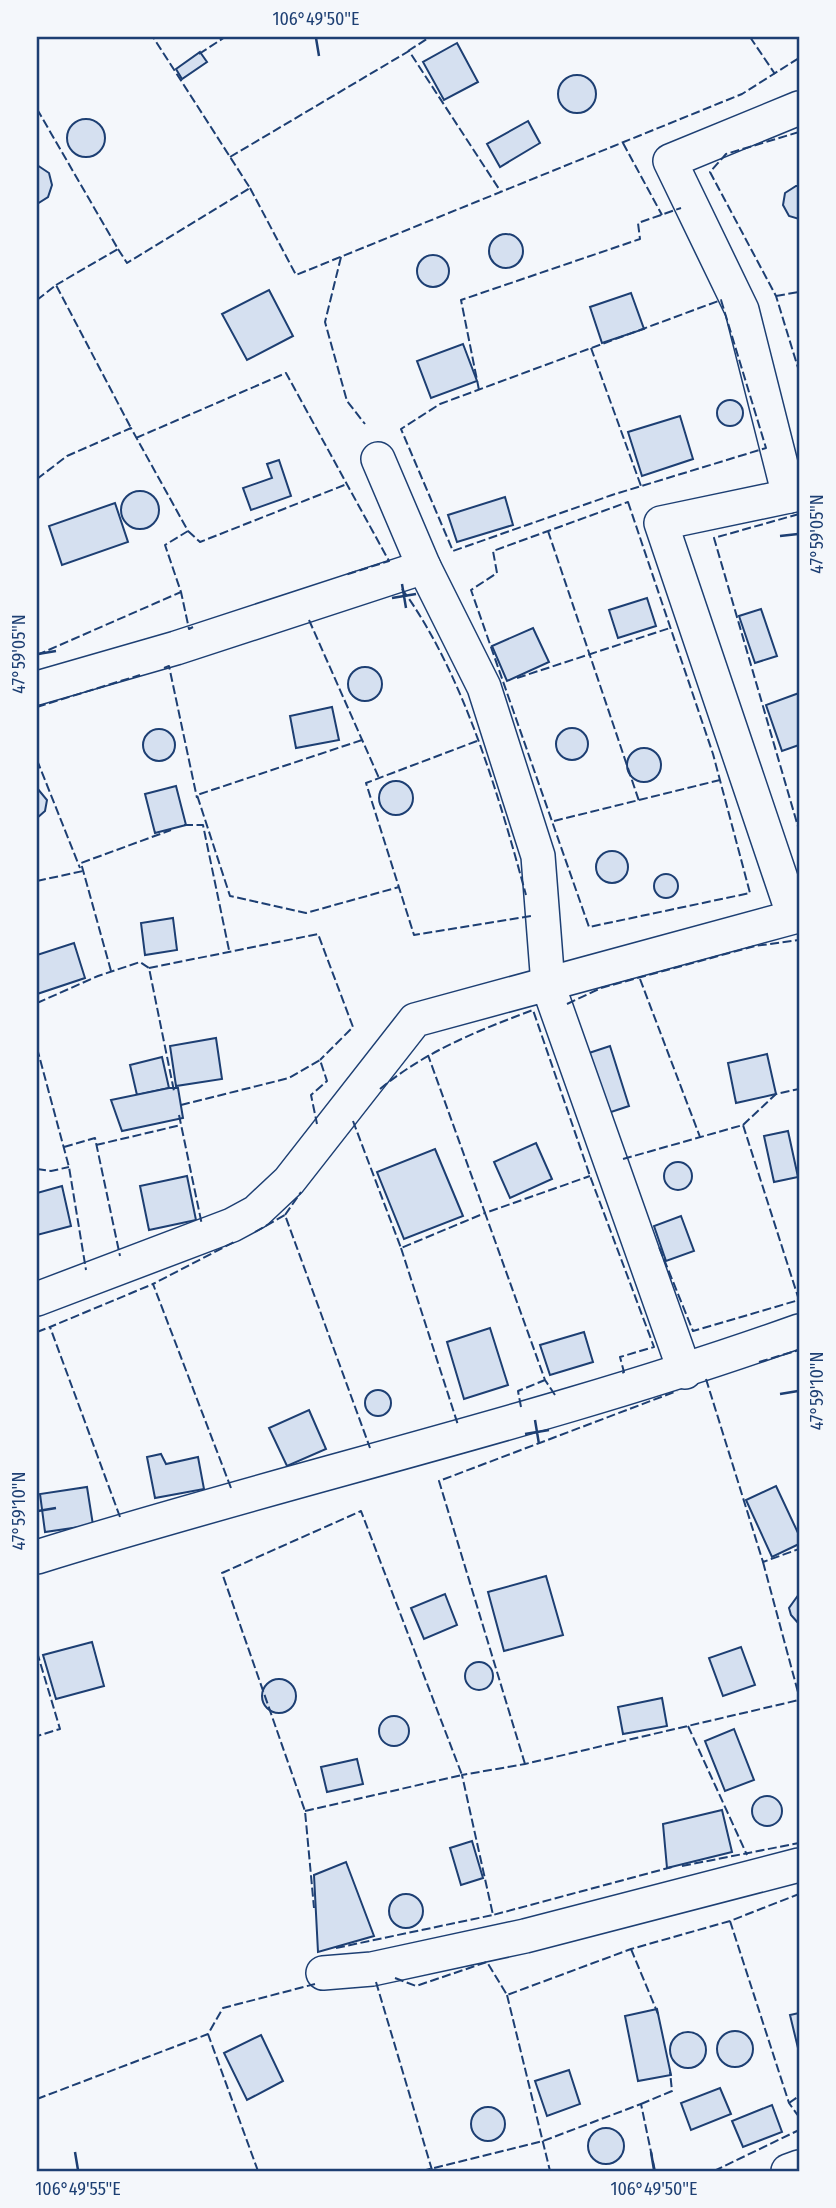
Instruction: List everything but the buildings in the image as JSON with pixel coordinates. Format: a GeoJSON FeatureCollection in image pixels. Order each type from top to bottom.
{"type":"FeatureCollection","features":[{"type":"Feature","properties":{"kind":"street"},"geometry":{"type":"LineString","coordinates":[[37,1299],[221,1230],[256,1212],[289,1181],[415,1020],[794,917],[661,523],[794,495],[743,310],[670,160],[799,108]]}},
{"type":"Feature","properties":{"kind":"street"},"geometry":{"type":"LineString","coordinates":[[378,459],[424,568],[484,687],[538,856],[548,985],[685,1372]]}},
{"type":"Feature","properties":{"kind":"street"},"geometry":{"type":"LineString","coordinates":[[37,688],[176,648],[424,568]]}},
{"type":"Feature","properties":{"kind":"street"},"geometry":{"type":"LineString","coordinates":[[37,1556],[168,1516],[685,1372],[799,1331]]}},
{"type":"Feature","properties":{"kind":"street"},"geometry":{"type":"LineString","coordinates":[[323,1973],[372,1969],[525,1936],[799,1866]]}},
{"type":"Feature","properties":{"kind":"street"},"geometry":{"type":"LineString","coordinates":[[788,2171],[799,2167]]}},
{"type":"Feature","properties":{"kind":"fence"},"geometry":{"type":"LineString","coordinates":[[118,249],[127,263],[250,188],[153,37]]}},
{"type":"Feature","properties":{"kind":"fence"},"geometry":{"type":"LineString","coordinates":[[199,54],[225,37]]}},
{"type":"Feature","properties":{"kind":"fence"},"geometry":{"type":"LineString","coordinates":[[408,51],[430,37]]}},
{"type":"Feature","properties":{"kind":"fence"},"geometry":{"type":"LineString","coordinates":[[750,37],[775,74]]}},
{"type":"Feature","properties":{"kind":"fence"},"geometry":{"type":"LineString","coordinates":[[230,157],[409,51],[501,192]]}},
{"type":"Feature","properties":{"kind":"fence"},"geometry":{"type":"LineString","coordinates":[[250,188],[296,275],[742,94],[799,58]]}},
{"type":"Feature","properties":{"kind":"fence"},"geometry":{"type":"LineString","coordinates":[[37,109],[118,249],[56,285]]}},
{"type":"Feature","properties":{"kind":"fence"},"geometry":{"type":"LineString","coordinates":[[799,132],[726,154],[710,172],[776,296],[799,371]]}},
{"type":"Feature","properties":{"kind":"fence"},"geometry":{"type":"LineString","coordinates":[[623,143],[662,215]]}},
{"type":"Feature","properties":{"kind":"fence"},"geometry":{"type":"LineString","coordinates":[[479,390],[461,300],[640,239],[638,223],[681,208]]}},
{"type":"Feature","properties":{"kind":"fence"},"geometry":{"type":"LineString","coordinates":[[341,257],[325,322],[347,401],[365,424]]}},
{"type":"Feature","properties":{"kind":"fence"},"geometry":{"type":"LineString","coordinates":[[37,300],[56,285],[131,428]]}},
{"type":"Feature","properties":{"kind":"fence"},"geometry":{"type":"LineString","coordinates":[[776,296],[799,292]]}},
{"type":"Feature","properties":{"kind":"fence"},"geometry":{"type":"LineString","coordinates":[[721,300],[766,448],[612,495],[453,551],[401,429],[440,404],[721,300]]}},
{"type":"Feature","properties":{"kind":"fence"},"geometry":{"type":"LineString","coordinates":[[591,348],[641,486]]}},
{"type":"Feature","properties":{"kind":"fence"},"geometry":{"type":"LineString","coordinates":[[136,438],[286,373],[389,561],[345,575]]}},
{"type":"Feature","properties":{"kind":"fence"},"geometry":{"type":"LineString","coordinates":[[37,479],[67,456],[131,428],[188,531],[165,545],[181,592],[189,629],[193,627]]}},
{"type":"Feature","properties":{"kind":"fence"},"geometry":{"type":"LineString","coordinates":[[188,531],[200,542],[347,484]]}},
{"type":"Feature","properties":{"kind":"fence"},"geometry":{"type":"LineString","coordinates":[[628,502],[713,754],[750,893],[589,927],[471,590],[497,573],[493,551],[628,502]]}},
{"type":"Feature","properties":{"kind":"fence"},"geometry":{"type":"LineString","coordinates":[[799,514],[714,538],[799,830]]}},
{"type":"Feature","properties":{"kind":"fence"},"geometry":{"type":"LineString","coordinates":[[548,531],[639,801]]}},
{"type":"Feature","properties":{"kind":"fence"},"geometry":{"type":"LineString","coordinates":[[402,589],[424,622],[461,696],[491,777],[526,895]]}},
{"type":"Feature","properties":{"kind":"fence"},"geometry":{"type":"LineString","coordinates":[[37,655],[181,592]]}},
{"type":"Feature","properties":{"kind":"fence"},"geometry":{"type":"LineString","coordinates":[[309,620],[379,778]]}},
{"type":"Feature","properties":{"kind":"fence"},"geometry":{"type":"LineString","coordinates":[[517,678],[670,628]]}},
{"type":"Feature","properties":{"kind":"fence"},"geometry":{"type":"LineString","coordinates":[[164,668],[169,666],[197,798]]}},
{"type":"Feature","properties":{"kind":"fence"},"geometry":{"type":"LineString","coordinates":[[37,707],[140,675]]}},
{"type":"Feature","properties":{"kind":"fence"},"geometry":{"type":"LineString","coordinates":[[362,740],[197,795],[230,896],[306,913],[399,887]]}},
{"type":"Feature","properties":{"kind":"fence"},"geometry":{"type":"LineString","coordinates":[[477,741],[366,783],[414,935],[531,916]]}},
{"type":"Feature","properties":{"kind":"fence"},"geometry":{"type":"LineString","coordinates":[[37,760],[80,868]]}},
{"type":"Feature","properties":{"kind":"fence"},"geometry":{"type":"LineString","coordinates":[[554,821],[720,780]]}},
{"type":"Feature","properties":{"kind":"fence"},"geometry":{"type":"LineString","coordinates":[[184,825],[203,825],[229,950]]}},
{"type":"Feature","properties":{"kind":"fence"},"geometry":{"type":"LineString","coordinates":[[111,971],[81,863],[171,830]]}},
{"type":"Feature","properties":{"kind":"fence"},"geometry":{"type":"LineString","coordinates":[[37,881],[83,871]]}},
{"type":"Feature","properties":{"kind":"fence"},"geometry":{"type":"LineString","coordinates":[[149,968],[318,934],[353,1027],[320,1060]]}},
{"type":"Feature","properties":{"kind":"fence"},"geometry":{"type":"LineString","coordinates":[[567,1004],[601,988],[755,946],[799,940]]}},
{"type":"Feature","properties":{"kind":"fence"},"geometry":{"type":"LineString","coordinates":[[37,1003],[98,976],[140,962],[149,968],[174,1091]]}},
{"type":"Feature","properties":{"kind":"fence"},"geometry":{"type":"LineString","coordinates":[[640,979],[700,1137]]}},
{"type":"Feature","properties":{"kind":"fence"},"geometry":{"type":"LineString","coordinates":[[380,1089],[434,1053],[472,1034],[533,1010],[590,1176],[654,1347],[620,1357],[624,1372],[619,1374]]}},
{"type":"Feature","properties":{"kind":"fence"},"geometry":{"type":"LineString","coordinates":[[37,1048],[69,1167],[86,1270]]}},
{"type":"Feature","properties":{"kind":"fence"},"geometry":{"type":"LineString","coordinates":[[353,1121],[401,1248],[485,1213],[428,1055]]}},
{"type":"Feature","properties":{"kind":"fence"},"geometry":{"type":"LineString","coordinates":[[181,1105],[289,1078],[320,1060],[327,1081],[311,1095],[317,1124]]}},
{"type":"Feature","properties":{"kind":"fence"},"geometry":{"type":"LineString","coordinates":[[743,1125],[776,1094],[799,1089]]}},
{"type":"Feature","properties":{"kind":"fence"},"geometry":{"type":"LineString","coordinates":[[179,1115],[202,1225]]}},
{"type":"Feature","properties":{"kind":"fence"},"geometry":{"type":"LineString","coordinates":[[96,1145],[181,1125]]}},
{"type":"Feature","properties":{"kind":"fence"},"geometry":{"type":"LineString","coordinates":[[623,1159],[743,1125],[799,1300],[693,1331],[659,1247]]}},
{"type":"Feature","properties":{"kind":"fence"},"geometry":{"type":"LineString","coordinates":[[64,1147],[95,1138],[120,1256]]}},
{"type":"Feature","properties":{"kind":"fence"},"geometry":{"type":"LineString","coordinates":[[37,1169],[51,1171],[69,1167]]}},
{"type":"Feature","properties":{"kind":"fence"},"geometry":{"type":"LineString","coordinates":[[555,1395],[545,1380],[485,1213],[590,1176]]}},
{"type":"Feature","properties":{"kind":"fence"},"geometry":{"type":"LineString","coordinates":[[285,1215],[301,1192]]}},
{"type":"Feature","properties":{"kind":"fence"},"geometry":{"type":"LineString","coordinates":[[255,1232],[285,1215],[370,1448]]}},
{"type":"Feature","properties":{"kind":"fence"},"geometry":{"type":"LineString","coordinates":[[231,1488],[153,1284],[236,1241]]}},
{"type":"Feature","properties":{"kind":"fence"},"geometry":{"type":"LineString","coordinates":[[401,1248],[458,1425]]}},
{"type":"Feature","properties":{"kind":"fence"},"geometry":{"type":"LineString","coordinates":[[120,1517],[50,1327],[153,1284]]}},
{"type":"Feature","properties":{"kind":"fence"},"geometry":{"type":"LineString","coordinates":[[37,1332],[50,1327]]}},
{"type":"Feature","properties":{"kind":"fence"},"geometry":{"type":"LineString","coordinates":[[759,1362],[799,1350]]}},
{"type":"Feature","properties":{"kind":"fence"},"geometry":{"type":"LineString","coordinates":[[706,1379],[763,1562],[799,1549]]}},
{"type":"Feature","properties":{"kind":"fence"},"geometry":{"type":"LineString","coordinates":[[521,1407],[518,1391],[545,1380]]}},
{"type":"Feature","properties":{"kind":"fence"},"geometry":{"type":"LineString","coordinates":[[525,1764],[439,1481],[677,1391]]}},
{"type":"Feature","properties":{"kind":"fence"},"geometry":{"type":"LineString","coordinates":[[305,1811],[462,1775],[361,1511],[222,1573],[305,1811],[314,1908]]}},
{"type":"Feature","properties":{"kind":"fence"},"geometry":{"type":"LineString","coordinates":[[763,1562],[799,1696]]}},
{"type":"Feature","properties":{"kind":"fence"},"geometry":{"type":"LineString","coordinates":[[37,1652],[60,1729],[37,1736]]}},
{"type":"Feature","properties":{"kind":"fence"},"geometry":{"type":"LineString","coordinates":[[672,1867],[493,1915],[462,1775],[525,1764],[799,1700]]}},
{"type":"Feature","properties":{"kind":"fence"},"geometry":{"type":"LineString","coordinates":[[688,1726],[747,1855]]}},
{"type":"Feature","properties":{"kind":"fence"},"geometry":{"type":"LineString","coordinates":[[682,1866],[799,1843]]}},
{"type":"Feature","properties":{"kind":"fence"},"geometry":{"type":"LineString","coordinates":[[395,1978],[416,1986],[487,1962],[507,1995],[631,1949],[730,1921],[799,1894]]}},
{"type":"Feature","properties":{"kind":"fence"},"geometry":{"type":"LineString","coordinates":[[336,1948],[493,1915]]}},
{"type":"Feature","properties":{"kind":"fence"},"geometry":{"type":"LineString","coordinates":[[730,1921],[789,2103],[799,2117]]}},
{"type":"Feature","properties":{"kind":"fence"},"geometry":{"type":"LineString","coordinates":[[631,1949],[658,2014]]}},
{"type":"Feature","properties":{"kind":"fence"},"geometry":{"type":"LineString","coordinates":[[376,1982],[432,2170]]}},
{"type":"Feature","properties":{"kind":"fence"},"geometry":{"type":"LineString","coordinates":[[258,2171],[208,2034],[223,2008],[315,1984]]}},
{"type":"Feature","properties":{"kind":"fence"},"geometry":{"type":"LineString","coordinates":[[507,1995],[550,2171]]}},
{"type":"Feature","properties":{"kind":"fence"},"geometry":{"type":"LineString","coordinates":[[37,2099],[208,2034]]}},
{"type":"Feature","properties":{"kind":"fence"},"geometry":{"type":"LineString","coordinates":[[641,2104],[672,2091],[670,2072]]}},
{"type":"Feature","properties":{"kind":"fence"},"geometry":{"type":"LineString","coordinates":[[789,2103],[799,2096]]}},
{"type":"Feature","properties":{"kind":"fence"},"geometry":{"type":"LineString","coordinates":[[422,2171],[543,2141],[641,2104],[655,2171]]}},
{"type":"Feature","properties":{"kind":"fence"},"geometry":{"type":"LineString","coordinates":[[714,2171],[799,2130]]}}]}
